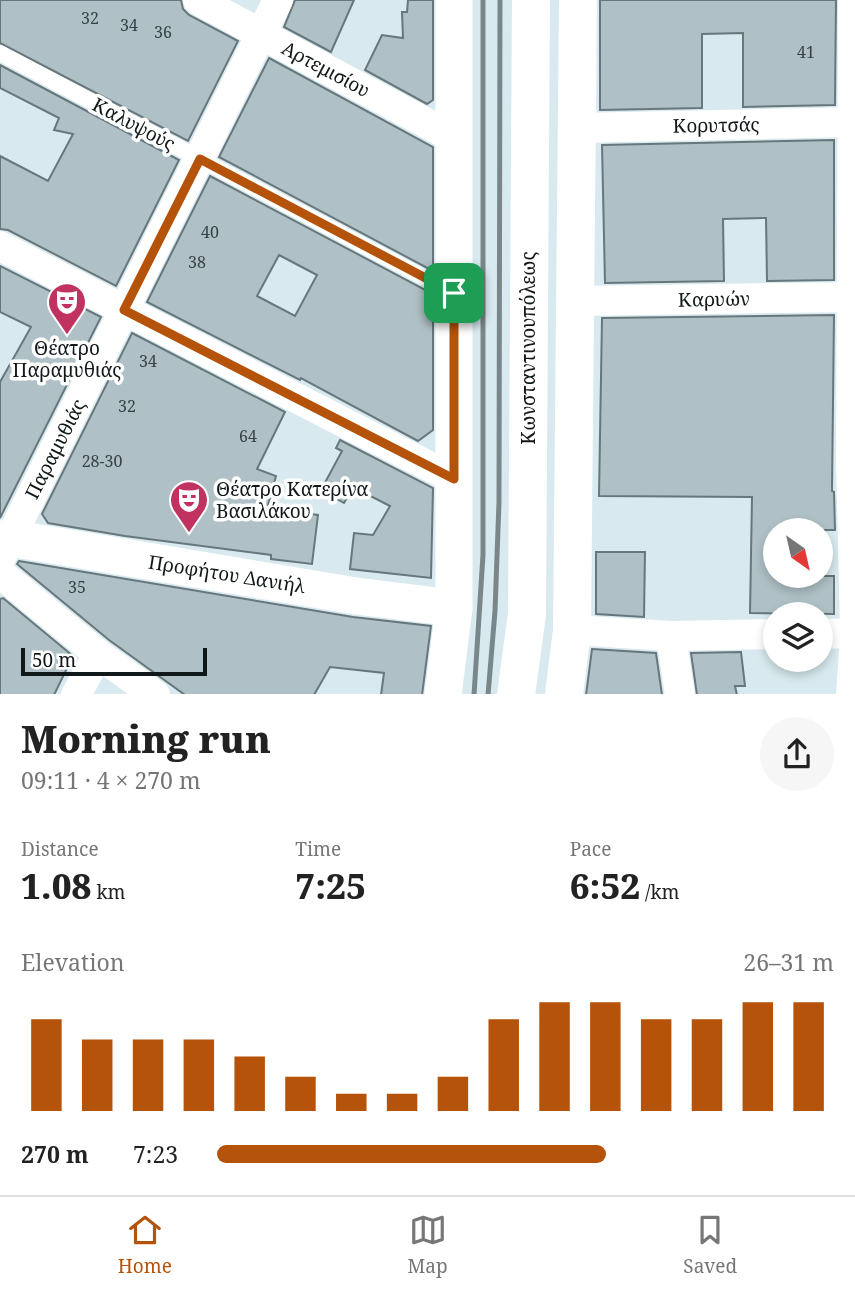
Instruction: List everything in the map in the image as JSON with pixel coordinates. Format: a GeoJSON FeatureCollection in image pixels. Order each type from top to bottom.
{"type":"FeatureCollection","features":[{"type":"Feature","properties":{"kind":"main road","name":"Κωνσταντινουπόλεως"},"geometry":{"type":"LineString","coordinates":[[516,694],[527,614],[531,0]]}},
{"type":"Feature","properties":{"kind":"main road"},"geometry":{"type":"LineString","coordinates":[[564,694],[572,630],[578,0]]}},
{"type":"Feature","properties":{"kind":"street","name":"Αρτεμισίου"},"geometry":{"type":"LineString","coordinates":[[198,0],[454,138]]}},
{"type":"Feature","properties":{"kind":"street","name":"Παραμυθιάς"},"geometry":{"type":"LineString","coordinates":[[3,545],[124,310],[278,0]]}},
{"type":"Feature","properties":{"kind":"street"},"geometry":{"type":"LineString","coordinates":[[443,694],[454,608],[454,0]]}},
{"type":"Feature","properties":{"kind":"street"},"geometry":{"type":"LineString","coordinates":[[851,694],[855,632],[850,297],[854,122],[853,0]]}},
{"type":"Feature","properties":{"kind":"street","name":"Κορυτσάς"},"geometry":{"type":"LineString","coordinates":[[577,128],[854,122]]}},
{"type":"Feature","properties":{"kind":"street"},"geometry":{"type":"LineString","coordinates":[[0,246],[454,479]]}},
{"type":"Feature","properties":{"kind":"street","name":"Καρυών"},"geometry":{"type":"LineString","coordinates":[[576,301],[850,297]]}},
{"type":"Feature","properties":{"kind":"street","name":"Προφήτου Δανιήλ"},"geometry":{"type":"LineString","coordinates":[[3,545],[454,608]]}},
{"type":"Feature","properties":{"kind":"street"},"geometry":{"type":"LineString","coordinates":[[0,573],[98,654],[154,694]]}},
{"type":"Feature","properties":{"kind":"street"},"geometry":{"type":"LineString","coordinates":[[572,630],[671,636],[763,634]]}},
{"type":"Feature","properties":{"kind":"street"},"geometry":{"type":"LineString","coordinates":[[833,633],[855,632]]}},
{"type":"Feature","properties":{"kind":"street"},"geometry":{"type":"LineString","coordinates":[[671,636],[680,694]]}},
{"type":"Feature","properties":{"kind":"street"},"geometry":{"type":"LineString","coordinates":[[77,694],[98,654]]}},
{"type":"Feature","properties":{"kind":"lane","name":"Καλυψούς"},"geometry":{"type":"LineString","coordinates":[[0,53],[454,293]]}},
{"type":"Feature","properties":{"kind":"building"},"geometry":{"type":"Polygon","coordinates":[[[0,0],[181,0],[183,9],[189,15],[238,41],[188,141],[0,43],[0,0]]]}},
{"type":"Feature","properties":{"kind":"building"},"geometry":{"type":"Polygon","coordinates":[[[295,0],[354,0],[331,52],[284,27],[295,0]]]}},
{"type":"Feature","properties":{"kind":"building"},"geometry":{"type":"Polygon","coordinates":[[[408,0],[433,0],[433,100],[427,104],[365,70],[382,35],[403,38],[402,12],[407,12],[408,0]]]}},
{"type":"Feature","properties":{"kind":"building"},"geometry":{"type":"Polygon","coordinates":[[[600,0],[836,0],[835,105],[743,107],[743,33],[702,34],[702,108],[600,110],[600,0]]]}},
{"type":"Feature","properties":{"kind":"building"},"geometry":{"type":"Polygon","coordinates":[[[269,58],[433,147],[433,271],[219,157],[269,58]]]}},
{"type":"Feature","properties":{"kind":"building"},"geometry":{"type":"Polygon","coordinates":[[[0,65],[179,160],[116,286],[8,230],[0,229],[0,156],[48,181],[73,134],[54,130],[59,118],[0,88],[0,65]]]}},
{"type":"Feature","properties":{"kind":"building"},"geometry":{"type":"Polygon","coordinates":[[[834,140],[834,280],[767,281],[766,218],[723,219],[724,281],[605,283],[602,145],[834,140]]]}},
{"type":"Feature","properties":{"kind":"building"},"geometry":{"type":"Polygon","coordinates":[[[210,176],[433,294],[433,430],[418,441],[301,378],[300,380],[147,302],[210,176]],[[279,255],[257,296],[295,316],[317,275],[279,255]]]}},
{"type":"Feature","properties":{"kind":"building"},"geometry":{"type":"Polygon","coordinates":[[[0,266],[101,317],[0,518],[0,382],[31,327],[0,312],[0,266]]]}},
{"type":"Feature","properties":{"kind":"building"},"geometry":{"type":"Polygon","coordinates":[[[834,315],[832,491],[835,530],[833,518],[763,518],[763,588],[833,588],[834,576],[834,614],[833,602],[763,602],[763,613],[750,613],[752,497],[599,496],[602,318],[834,315]]]}},
{"type":"Feature","properties":{"kind":"building"},"geometry":{"type":"Polygon","coordinates":[[[132,333],[285,412],[257,469],[276,476],[267,509],[318,515],[312,564],[271,559],[271,555],[48,523],[42,514],[132,333]]]}},
{"type":"Feature","properties":{"kind":"building"},"geometry":{"type":"Polygon","coordinates":[[[340,440],[433,488],[431,578],[350,569],[354,533],[373,535],[390,506],[353,487],[344,503],[321,490],[342,451],[336,448],[340,440]]]}},
{"type":"Feature","properties":{"kind":"building"},"geometry":{"type":"Polygon","coordinates":[[[596,552],[645,552],[644,617],[596,614],[596,552]]]}},
{"type":"Feature","properties":{"kind":"building"},"geometry":{"type":"Polygon","coordinates":[[[19,561],[353,617],[431,626],[422,694],[381,694],[384,673],[330,667],[315,694],[184,694],[109,640],[17,564],[19,561]]]}},
{"type":"Feature","properties":{"kind":"building"},"geometry":{"type":"Polygon","coordinates":[[[3,598],[73,656],[54,694],[0,694],[0,599],[3,598]]]}},
{"type":"Feature","properties":{"kind":"building"},"geometry":{"type":"Polygon","coordinates":[[[592,649],[656,653],[662,694],[586,694],[592,649]]]}},
{"type":"Feature","properties":{"kind":"building"},"geometry":{"type":"Polygon","coordinates":[[[741,652],[745,686],[735,686],[737,694],[697,694],[691,653],[741,652]]]}},
{"type":"Feature","properties":{"kind":"railway"},"geometry":{"type":"LineString","coordinates":[[474,694],[483,555],[483,0]]}},
{"type":"Feature","properties":{"kind":"railway"},"geometry":{"type":"LineString","coordinates":[[488,694],[495,611],[499,502],[500,0]]}},
{"type":"Feature","properties":{"kind":"place","name":"Θέατρο Παραμυθιάς"},"geometry":{"type":"Point","coordinates":[67,336]}},
{"type":"Feature","properties":{"kind":"place","name":"Θέατρο Κατερίνα Βασιλάκου"},"geometry":{"type":"Point","coordinates":[189,534]}},
{"type":"Feature","properties":{"kind":"route"},"geometry":{"type":"LineString","coordinates":[[200,159],[454,293],[454,479],[124,310],[200,159]]}}]}
